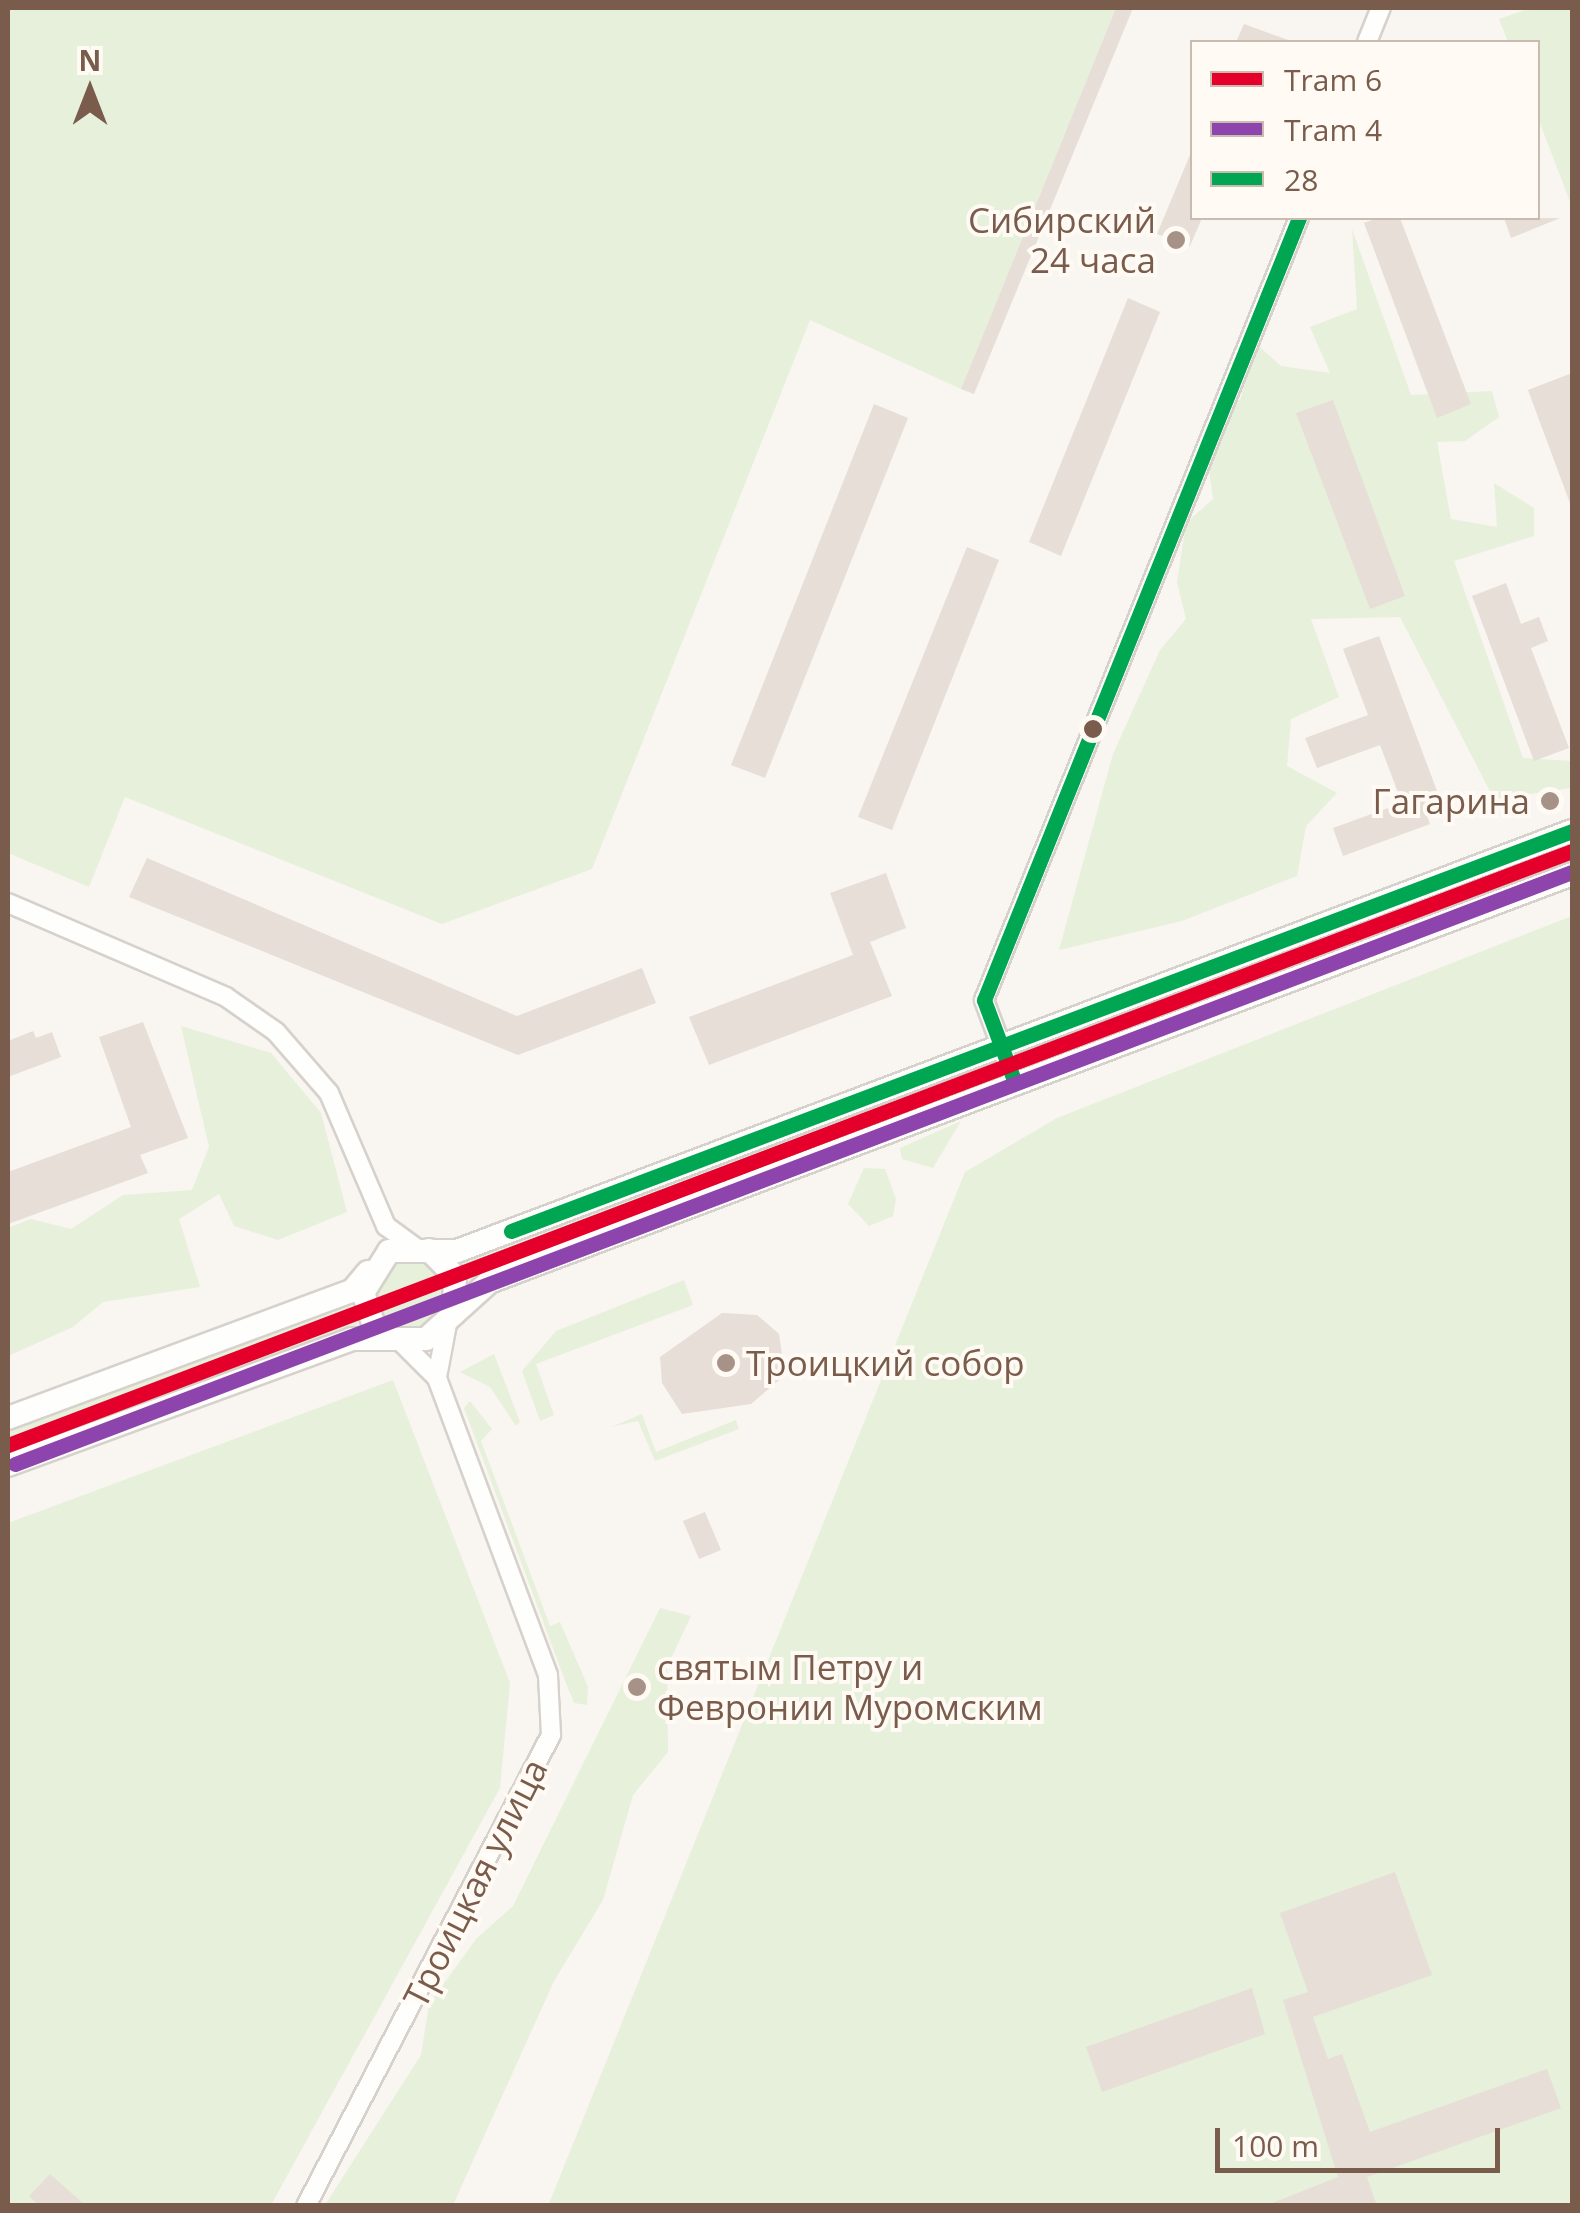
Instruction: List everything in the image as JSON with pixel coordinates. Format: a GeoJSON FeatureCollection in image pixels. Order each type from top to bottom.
{"type":"FeatureCollection","features":[{"type":"Feature","properties":{"kind":"main road"},"geometry":{"type":"LineString","coordinates":[[8,1418],[352,1291],[367,1278],[422,1248],[457,1251],[1572,831]]}},
{"type":"Feature","properties":{"kind":"main road"},"geometry":{"type":"LineString","coordinates":[[8,1466],[346,1341],[397,1340],[449,1322],[482,1285],[1014,1080],[1572,874]]}},
{"type":"Feature","properties":{"kind":"main road"},"geometry":{"type":"LineString","coordinates":[[422,1248],[455,1276],[449,1322]]}},
{"type":"Feature","properties":{"kind":"main road"},"geometry":{"type":"LineString","coordinates":[[367,1278],[370,1318],[397,1340]]}},
{"type":"Feature","properties":{"kind":"street"},"geometry":{"type":"LineString","coordinates":[[1368,40],[1382,8]]}},
{"type":"Feature","properties":{"kind":"street"},"geometry":{"type":"LineString","coordinates":[[1014,1080],[984,1000],[1299,220]]}},
{"type":"Feature","properties":{"kind":"street"},"geometry":{"type":"LineString","coordinates":[[8,903],[226,998],[276,1032],[329,1093],[378,1212],[422,1248]]}},
{"type":"Feature","properties":{"kind":"street"},"geometry":{"type":"LineString","coordinates":[[367,1278],[378,1212]]}},
{"type":"Feature","properties":{"kind":"street"},"geometry":{"type":"LineString","coordinates":[[437,1378],[449,1322]]}},
{"type":"Feature","properties":{"kind":"street"},"geometry":{"type":"LineString","coordinates":[[397,1340],[437,1378]]}},
{"type":"Feature","properties":{"kind":"street","name":"Троицкая улица"},"geometry":{"type":"LineString","coordinates":[[306,2206],[551,1735],[548,1675],[437,1378]]}},
{"type":"Feature","properties":{"kind":"green space"},"geometry":{"type":"Polygon","coordinates":[[[8,8],[1116,8],[961,389],[810,320],[592,869],[442,924],[125,797],[89,887],[8,853],[8,8]]]}},
{"type":"Feature","properties":{"kind":"green space"},"geometry":{"type":"Polygon","coordinates":[[[1530,8],[1572,8],[1572,207],[1540,123],[1540,40],[1507,40],[1499,19],[1530,8]]]}},
{"type":"Feature","properties":{"kind":"green space"},"geometry":{"type":"Polygon","coordinates":[[[1352,229],[1411,395],[1492,391],[1499,417],[1465,441],[1437,442],[1451,519],[1497,527],[1494,483],[1534,508],[1534,536],[1454,561],[1523,758],[1572,761],[1572,788],[1494,799],[1400,617],[1311,619],[1339,697],[1291,719],[1287,766],[1337,793],[1306,826],[1297,876],[1182,921],[1059,950],[1113,754],[1160,650],[1186,619],[1177,582],[1186,523],[1213,499],[1208,462],[1223,414],[1241,398],[1252,340],[1281,366],[1330,373],[1310,327],[1357,309],[1352,229]]]}},
{"type":"Feature","properties":{"kind":"green space"},"geometry":{"type":"Polygon","coordinates":[[[1572,846],[1572,865],[1064,1054],[1054,1038],[1572,846]]]}},
{"type":"Feature","properties":{"kind":"green space"},"geometry":{"type":"Polygon","coordinates":[[[1572,916],[1572,2205],[548,2206],[965,1172],[1057,1118],[1572,916]]]}},
{"type":"Feature","properties":{"kind":"green space"},"geometry":{"type":"Polygon","coordinates":[[[181,1026],[271,1053],[321,1113],[347,1212],[278,1240],[234,1226],[219,1194],[179,1219],[200,1287],[103,1302],[73,1327],[8,1356],[8,1228],[31,1219],[71,1229],[123,1195],[192,1190],[209,1147],[181,1026]]]}},
{"type":"Feature","properties":{"kind":"green space"},"geometry":{"type":"Polygon","coordinates":[[[937,1085],[943,1100],[470,1280],[464,1263],[937,1085]]]}},
{"type":"Feature","properties":{"kind":"green space"},"geometry":{"type":"Polygon","coordinates":[[[961,1121],[933,1168],[902,1159],[900,1148],[961,1121]]]}},
{"type":"Feature","properties":{"kind":"green space"},"geometry":{"type":"Polygon","coordinates":[[[864,1168],[885,1169],[896,1199],[893,1216],[869,1226],[848,1204],[864,1168]]]}},
{"type":"Feature","properties":{"kind":"green space"},"geometry":{"type":"Polygon","coordinates":[[[400,1252],[444,1267],[449,1313],[408,1337],[374,1315],[376,1268],[400,1252]]]}},
{"type":"Feature","properties":{"kind":"green space"},"geometry":{"type":"Polygon","coordinates":[[[684,1280],[693,1305],[536,1364],[554,1415],[540,1421],[522,1371],[556,1331],[684,1280]]]}},
{"type":"Feature","properties":{"kind":"green space"},"geometry":{"type":"Polygon","coordinates":[[[351,1306],[359,1327],[8,1458],[8,1431],[351,1306]]]}},
{"type":"Feature","properties":{"kind":"green space"},"geometry":{"type":"Polygon","coordinates":[[[494,1354],[520,1422],[516,1426],[490,1387],[460,1372],[494,1354]]]}},
{"type":"Feature","properties":{"kind":"green space"},"geometry":{"type":"Polygon","coordinates":[[[393,1380],[510,1683],[500,1788],[271,2205],[8,2206],[8,1523],[393,1380]]]}},
{"type":"Feature","properties":{"kind":"green space"},"geometry":{"type":"Polygon","coordinates":[[[470,1401],[492,1429],[481,1441],[550,1626],[560,1622],[588,1687],[587,1705],[574,1703],[564,1678],[464,1408],[470,1401]]]}},
{"type":"Feature","properties":{"kind":"green space"},"geometry":{"type":"Polygon","coordinates":[[[642,1414],[656,1452],[736,1420],[739,1429],[655,1461],[638,1421],[611,1427],[642,1414]]]}},
{"type":"Feature","properties":{"kind":"green space"},"geometry":{"type":"Polygon","coordinates":[[[660,1608],[691,1616],[667,1667],[668,1752],[633,1795],[603,1900],[554,1981],[453,2205],[325,2205],[421,2055],[429,2004],[477,1938],[513,1906],[660,1608]]]}},
{"type":"Feature","properties":{"kind":"building"},"geometry":{"type":"Polygon","coordinates":[[[1116,8],[1133,8],[974,394],[961,389],[1116,8]]]}},
{"type":"Feature","properties":{"kind":"building"},"geometry":{"type":"Polygon","coordinates":[[[1244,24],[1288,40],[1237,40],[1244,24]]]}},
{"type":"Feature","properties":{"kind":"building"},"geometry":{"type":"Polygon","coordinates":[[[1190,155],[1190,220],[1201,220],[1190,246],[1157,234],[1190,155]]]}},
{"type":"Feature","properties":{"kind":"building"},"geometry":{"type":"Polygon","coordinates":[[[1560,218],[1511,238],[1505,220],[1560,218]]]}},
{"type":"Feature","properties":{"kind":"building"},"geometry":{"type":"Polygon","coordinates":[[[1401,220],[1471,404],[1437,418],[1364,223],[1401,220]]]}},
{"type":"Feature","properties":{"kind":"building"},"geometry":{"type":"Polygon","coordinates":[[[1128,298],[1160,312],[1061,556],[1029,542],[1128,298]]]}},
{"type":"Feature","properties":{"kind":"building"},"geometry":{"type":"Polygon","coordinates":[[[1572,373],[1572,505],[1571,506],[1528,390],[1572,373]]]}},
{"type":"Feature","properties":{"kind":"building"},"geometry":{"type":"Polygon","coordinates":[[[1333,400],[1405,596],[1370,609],[1296,413],[1333,400]]]}},
{"type":"Feature","properties":{"kind":"building"},"geometry":{"type":"Polygon","coordinates":[[[874,404],[908,418],[765,778],[731,765],[874,404]]]}},
{"type":"Feature","properties":{"kind":"building"},"geometry":{"type":"Polygon","coordinates":[[[967,547],[999,560],[892,830],[858,817],[967,547]]]}},
{"type":"Feature","properties":{"kind":"building"},"geometry":{"type":"Polygon","coordinates":[[[1506,583],[1521,624],[1539,617],[1548,641],[1531,648],[1569,748],[1534,761],[1472,596],[1506,583]]]}},
{"type":"Feature","properties":{"kind":"building"},"geometry":{"type":"Polygon","coordinates":[[[1379,636],[1440,799],[1423,805],[1430,824],[1343,856],[1333,828],[1402,803],[1380,745],[1317,768],[1305,738],[1368,715],[1343,649],[1379,636]]]}},
{"type":"Feature","properties":{"kind":"building"},"geometry":{"type":"Polygon","coordinates":[[[147,858],[517,1016],[642,968],[656,1003],[518,1055],[129,897],[147,858]]]}},
{"type":"Feature","properties":{"kind":"building"},"geometry":{"type":"Polygon","coordinates":[[[886,873],[906,928],[870,942],[892,996],[709,1065],[689,1017],[853,955],[830,893],[886,873]]]}},
{"type":"Feature","properties":{"kind":"building"},"geometry":{"type":"Polygon","coordinates":[[[143,1022],[188,1138],[140,1155],[148,1173],[8,1224],[8,1172],[131,1127],[99,1037],[143,1022]]]}},
{"type":"Feature","properties":{"kind":"building"},"geometry":{"type":"Polygon","coordinates":[[[33,1031],[36,1038],[52,1032],[61,1057],[8,1077],[8,1041],[33,1031]]]}},
{"type":"Feature","properties":{"kind":"building"},"geometry":{"type":"Polygon","coordinates":[[[722,1313],[757,1315],[779,1334],[785,1375],[751,1404],[682,1414],[662,1383],[660,1357],[722,1313]]]}},
{"type":"Feature","properties":{"kind":"building"},"geometry":{"type":"Polygon","coordinates":[[[705,1512],[721,1550],[699,1559],[683,1521],[705,1512]]]}},
{"type":"Feature","properties":{"kind":"building"},"geometry":{"type":"Polygon","coordinates":[[[1395,1872],[1432,1975],[1313,2017],[1328,2059],[1342,2054],[1370,2132],[1547,2069],[1561,2108],[1367,2177],[1377,2206],[1265,2206],[1338,2177],[1283,2000],[1308,1992],[1280,1913],[1395,1872]]]}},
{"type":"Feature","properties":{"kind":"building"},"geometry":{"type":"Polygon","coordinates":[[[1252,1988],[1265,2034],[1102,2092],[1086,2047],[1252,1988]]]}},
{"type":"Feature","properties":{"kind":"building"},"geometry":{"type":"Polygon","coordinates":[[[50,2174],[86,2206],[40,2206],[29,2196],[50,2174]]]}},
{"type":"Feature","properties":{"kind":"tram line","name":"6"},"geometry":{"type":"LineString","coordinates":[[8,1445],[1572,851]]}},
{"type":"Feature","properties":{"kind":"tram line","name":"4"},"geometry":{"type":"LineString","coordinates":[[15,1464],[1572,872]]}},
{"type":"Feature","properties":{"kind":"transit line","name":"28"},"geometry":{"type":"LineString","coordinates":[[1014,1080],[984,1000],[1298,220]]}},
{"type":"Feature","properties":{"kind":"transit line","name":"28"},"geometry":{"type":"LineString","coordinates":[[511,1231],[1572,831]]}},
{"type":"Feature","properties":{"kind":"place","name":"Сибирский 24 часа"},"geometry":{"type":"Point","coordinates":[1176,240]}},
{"type":"Feature","properties":{"kind":"place","name":"Гагарина"},"geometry":{"type":"Point","coordinates":[1550,801]}},
{"type":"Feature","properties":{"kind":"place","name":"Троицкий собор"},"geometry":{"type":"Point","coordinates":[726,1363]}},
{"type":"Feature","properties":{"kind":"place","name":"святым Петру и Февронии Муромским"},"geometry":{"type":"Point","coordinates":[637,1687]}}]}
